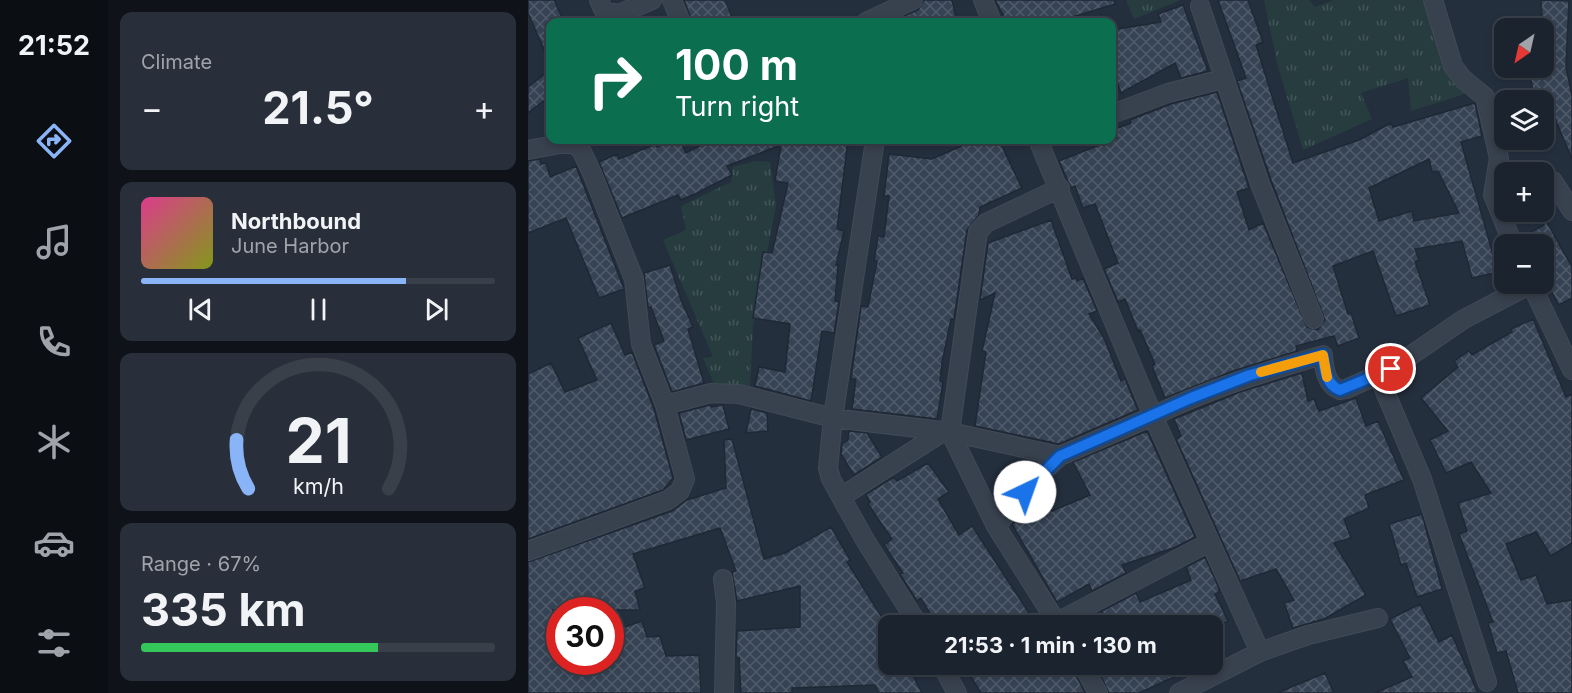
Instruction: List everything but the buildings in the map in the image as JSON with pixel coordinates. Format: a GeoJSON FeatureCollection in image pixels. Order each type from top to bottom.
{"type":"FeatureCollection","features":[{"type":"Feature","properties":{"kind":"street"},"geometry":{"type":"LineString","coordinates":[[598,0],[604,12],[619,14],[652,0]]}},
{"type":"Feature","properties":{"kind":"street"},"geometry":{"type":"LineString","coordinates":[[672,0],[679,18]]}},
{"type":"Feature","properties":{"kind":"street"},"geometry":{"type":"LineString","coordinates":[[874,18],[912,0]]}},
{"type":"Feature","properties":{"kind":"street"},"geometry":{"type":"LineString","coordinates":[[983,0],[990,18]]}},
{"type":"Feature","properties":{"kind":"street"},"geometry":{"type":"LineString","coordinates":[[1433,0],[1453,66],[1463,79],[1485,97],[1499,158],[1493,195],[1509,234]]}},
{"type":"Feature","properties":{"kind":"street"},"geometry":{"type":"LineString","coordinates":[[1200,6],[1260,184],[1314,319]]}},
{"type":"Feature","properties":{"kind":"street"},"geometry":{"type":"LineString","coordinates":[[1116,112],[1168,93],[1223,79]]}},
{"type":"Feature","properties":{"kind":"street"},"geometry":{"type":"LineString","coordinates":[[528,150],[561,144]]}},
{"type":"Feature","properties":{"kind":"street"},"geometry":{"type":"LineString","coordinates":[[528,551],[668,500],[680,491],[685,479],[665,405],[641,344],[634,279],[620,237],[582,152],[575,144]]}},
{"type":"Feature","properties":{"kind":"street"},"geometry":{"type":"LineString","coordinates":[[874,144],[833,418],[828,468],[841,497],[912,615]]}},
{"type":"Feature","properties":{"kind":"street"},"geometry":{"type":"LineString","coordinates":[[1043,144],[1153,416],[1208,543],[1260,652]]}},
{"type":"Feature","properties":{"kind":"street"},"geometry":{"type":"LineString","coordinates":[[1554,183],[1572,211]]}},
{"type":"Feature","properties":{"kind":"street"},"geometry":{"type":"LineString","coordinates":[[1052,615],[996,526],[946,433],[978,232],[986,223],[1060,188]]}},
{"type":"Feature","properties":{"kind":"street"},"geometry":{"type":"LineString","coordinates":[[996,526],[1039,475],[1060,456],[1191,398],[1250,375],[1323,355],[1325,372],[1334,388],[1346,389],[1384,373],[1464,319],[1512,294]]}},
{"type":"Feature","properties":{"kind":"street"},"geometry":{"type":"LineString","coordinates":[[1536,294],[1572,370]]}},
{"type":"Feature","properties":{"kind":"street"},"geometry":{"type":"LineString","coordinates":[[1384,373],[1422,479],[1487,681]]}},
{"type":"Feature","properties":{"kind":"street"},"geometry":{"type":"LineString","coordinates":[[665,405],[711,393],[739,394],[833,418],[946,433],[1060,456]]}},
{"type":"Feature","properties":{"kind":"street"},"geometry":{"type":"LineString","coordinates":[[841,497],[946,433]]}},
{"type":"Feature","properties":{"kind":"street"},"geometry":{"type":"LineString","coordinates":[[1075,615],[1208,543]]}},
{"type":"Feature","properties":{"kind":"street"},"geometry":{"type":"LineString","coordinates":[[723,579],[726,603],[723,624],[724,693]]}},
{"type":"Feature","properties":{"kind":"street"},"geometry":{"type":"LineString","coordinates":[[1179,693],[1260,652],[1308,635],[1378,618]]}},
{"type":"Feature","properties":{"kind":"street"},"geometry":{"type":"LineString","coordinates":[[947,675],[957,693]]}},
{"type":"Feature","properties":{"kind":"street"},"geometry":{"type":"LineString","coordinates":[[1088,675],[1098,693]]}},
{"type":"Feature","properties":{"kind":"green space"},"geometry":{"type":"Polygon","coordinates":[[[1126,0],[1181,0],[1134,19],[1126,0]]]}},
{"type":"Feature","properties":{"kind":"green space"},"geometry":{"type":"Polygon","coordinates":[[[1264,0],[1309,0],[1315,7],[1334,0],[1426,0],[1465,94],[1411,111],[1408,78],[1361,93],[1372,119],[1303,150],[1278,67],[1264,0]]]}},
{"type":"Feature","properties":{"kind":"green space"},"geometry":{"type":"Polygon","coordinates":[[[756,161],[770,162],[776,206],[753,326],[750,388],[716,388],[703,358],[713,357],[663,240],[686,230],[681,206],[731,182],[733,167],[756,161]]]}},
{"type":"Feature","properties":{"kind":"slow traffic"},"geometry":{"type":"LineString","coordinates":[[1261,372],[1323,355],[1327,377]]}},
{"type":"Feature","properties":{"kind":"route"},"geometry":{"type":"LineString","coordinates":[[1025,492],[1039,475],[1060,456],[1191,398],[1250,375],[1323,355],[1325,372],[1334,388],[1340,390],[1391,369]]}}]}
